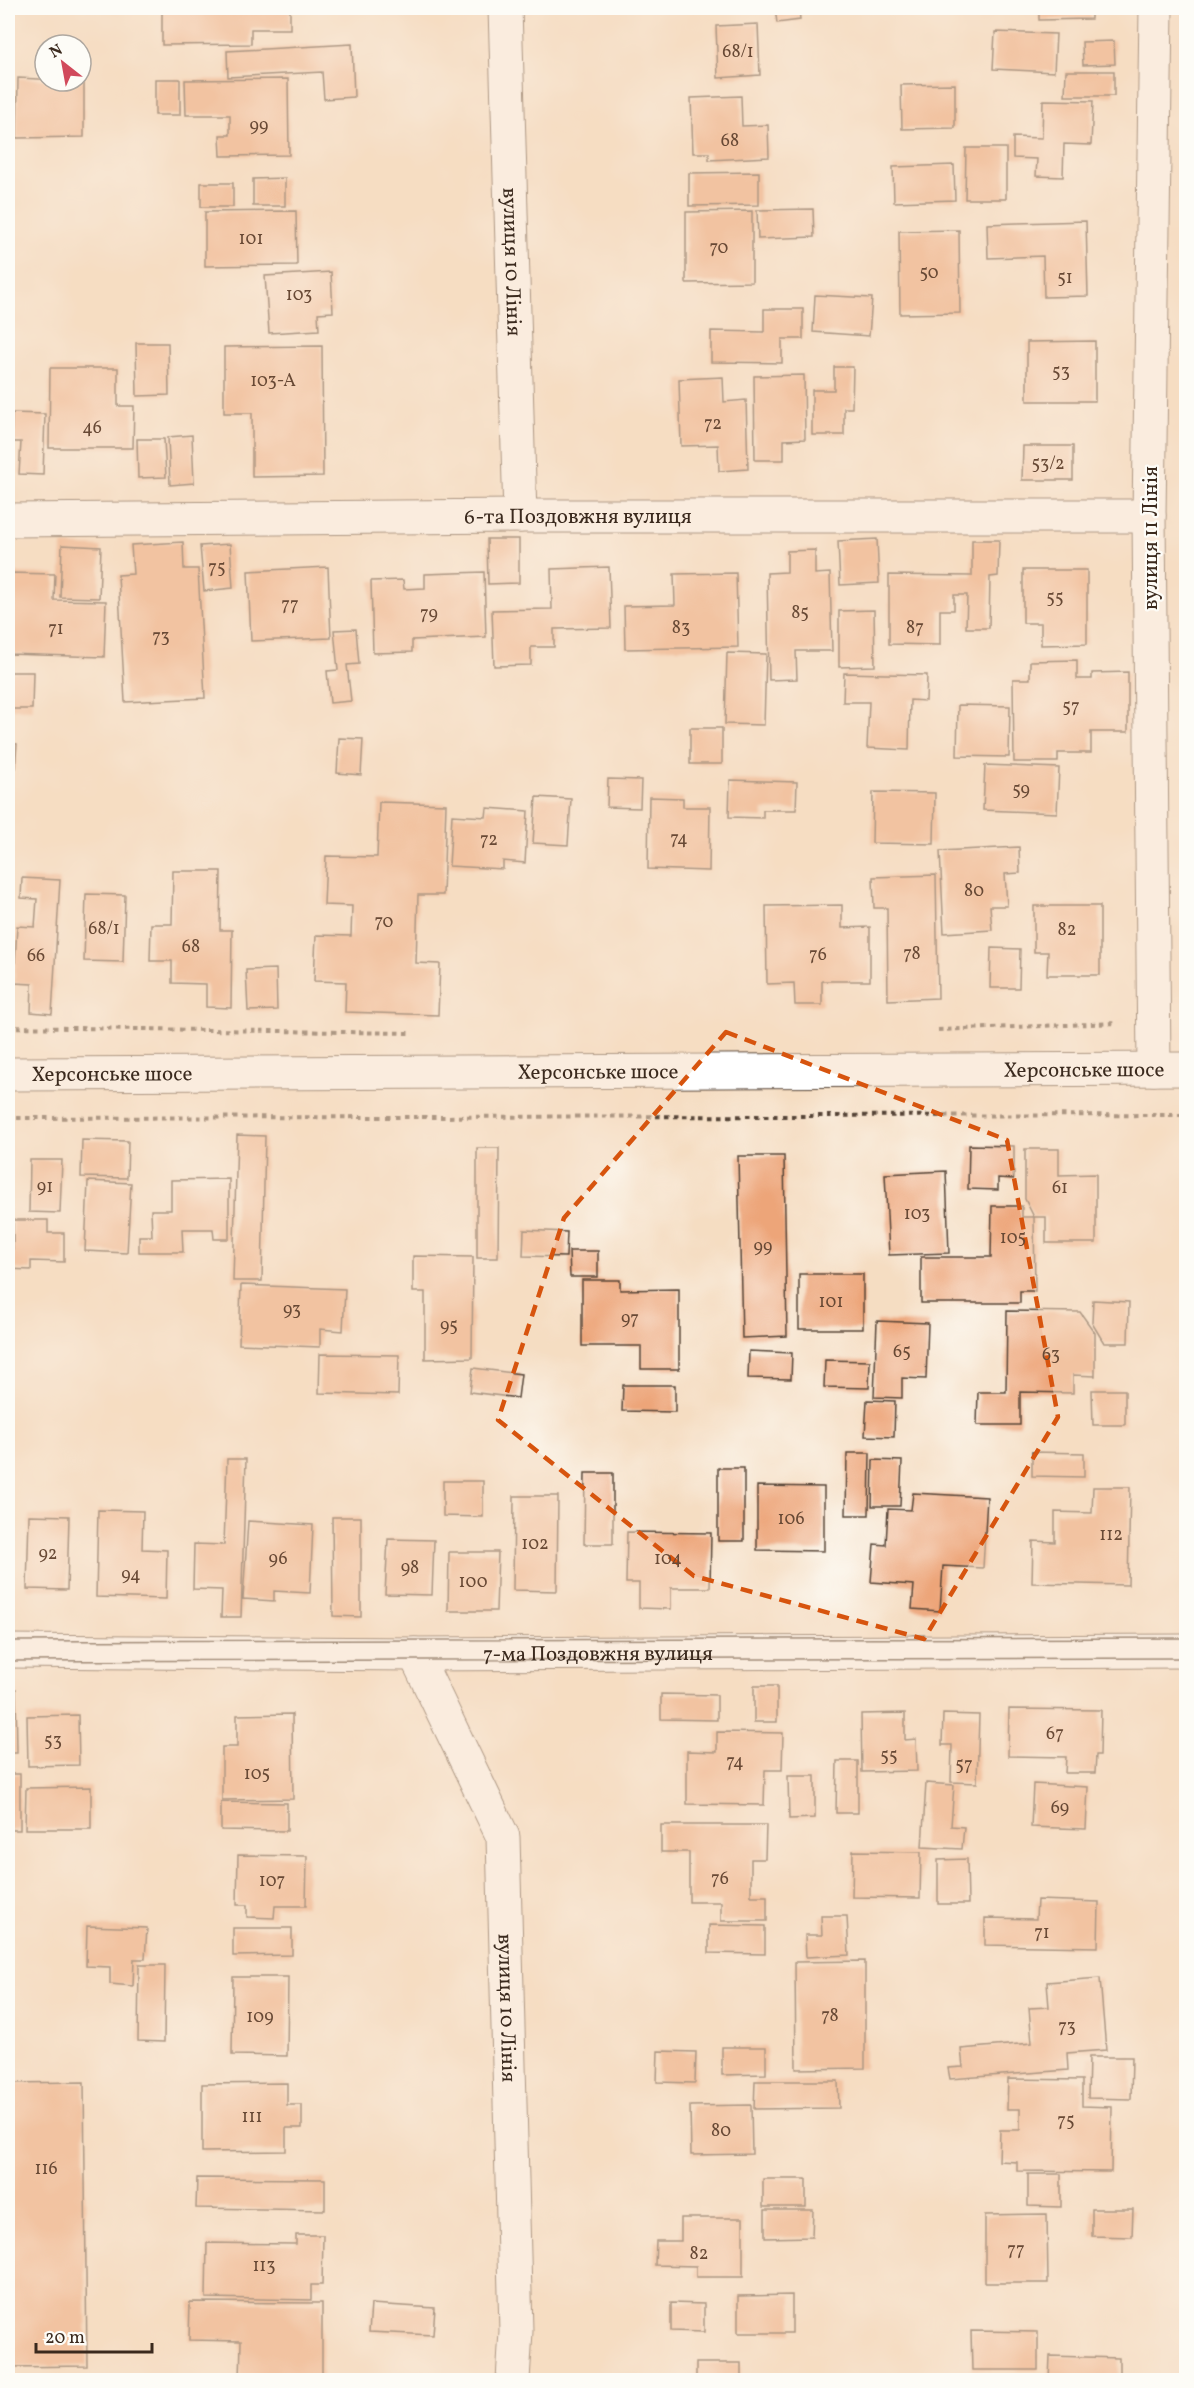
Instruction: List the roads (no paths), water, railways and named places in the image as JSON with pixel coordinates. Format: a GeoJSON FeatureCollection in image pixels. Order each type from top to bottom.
{"type":"FeatureCollection","features":[{"type":"Feature","properties":{"kind":"street","name":"вулиця 10 Лінія"},"geometry":{"type":"LineString","coordinates":[[505,8],[520,516]]}},
{"type":"Feature","properties":{"kind":"street","name":"вулиця 11 Лінія"},"geometry":{"type":"LineString","coordinates":[[1154,1069],[1149,516],[1156,8]]}},
{"type":"Feature","properties":{"kind":"street","name":"6-та Поздовжня вулиця"},"geometry":{"type":"LineString","coordinates":[[8,520],[520,516],[1149,516]]}},
{"type":"Feature","properties":{"kind":"street","name":"Херсонське шосе"},"geometry":{"type":"LineString","coordinates":[[8,1074],[1186,1069]]}},
{"type":"Feature","properties":{"kind":"street","name":"7-ма Поздовжня вулиця"},"geometry":{"type":"LineString","coordinates":[[8,1651],[416,1654],[1186,1651]]}},
{"type":"Feature","properties":{"kind":"street","name":"вулиця 10 Лінія"},"geometry":{"type":"LineString","coordinates":[[416,1654],[503,1837],[516,2331],[513,2380]]}},
{"type":"Feature","properties":{"kind":"tram line"},"geometry":{"type":"LineString","coordinates":[[8,1641],[1186,1638]]}},
{"type":"Feature","properties":{"kind":"tram line"},"geometry":{"type":"LineString","coordinates":[[8,1661],[1186,1658]]}}]}
